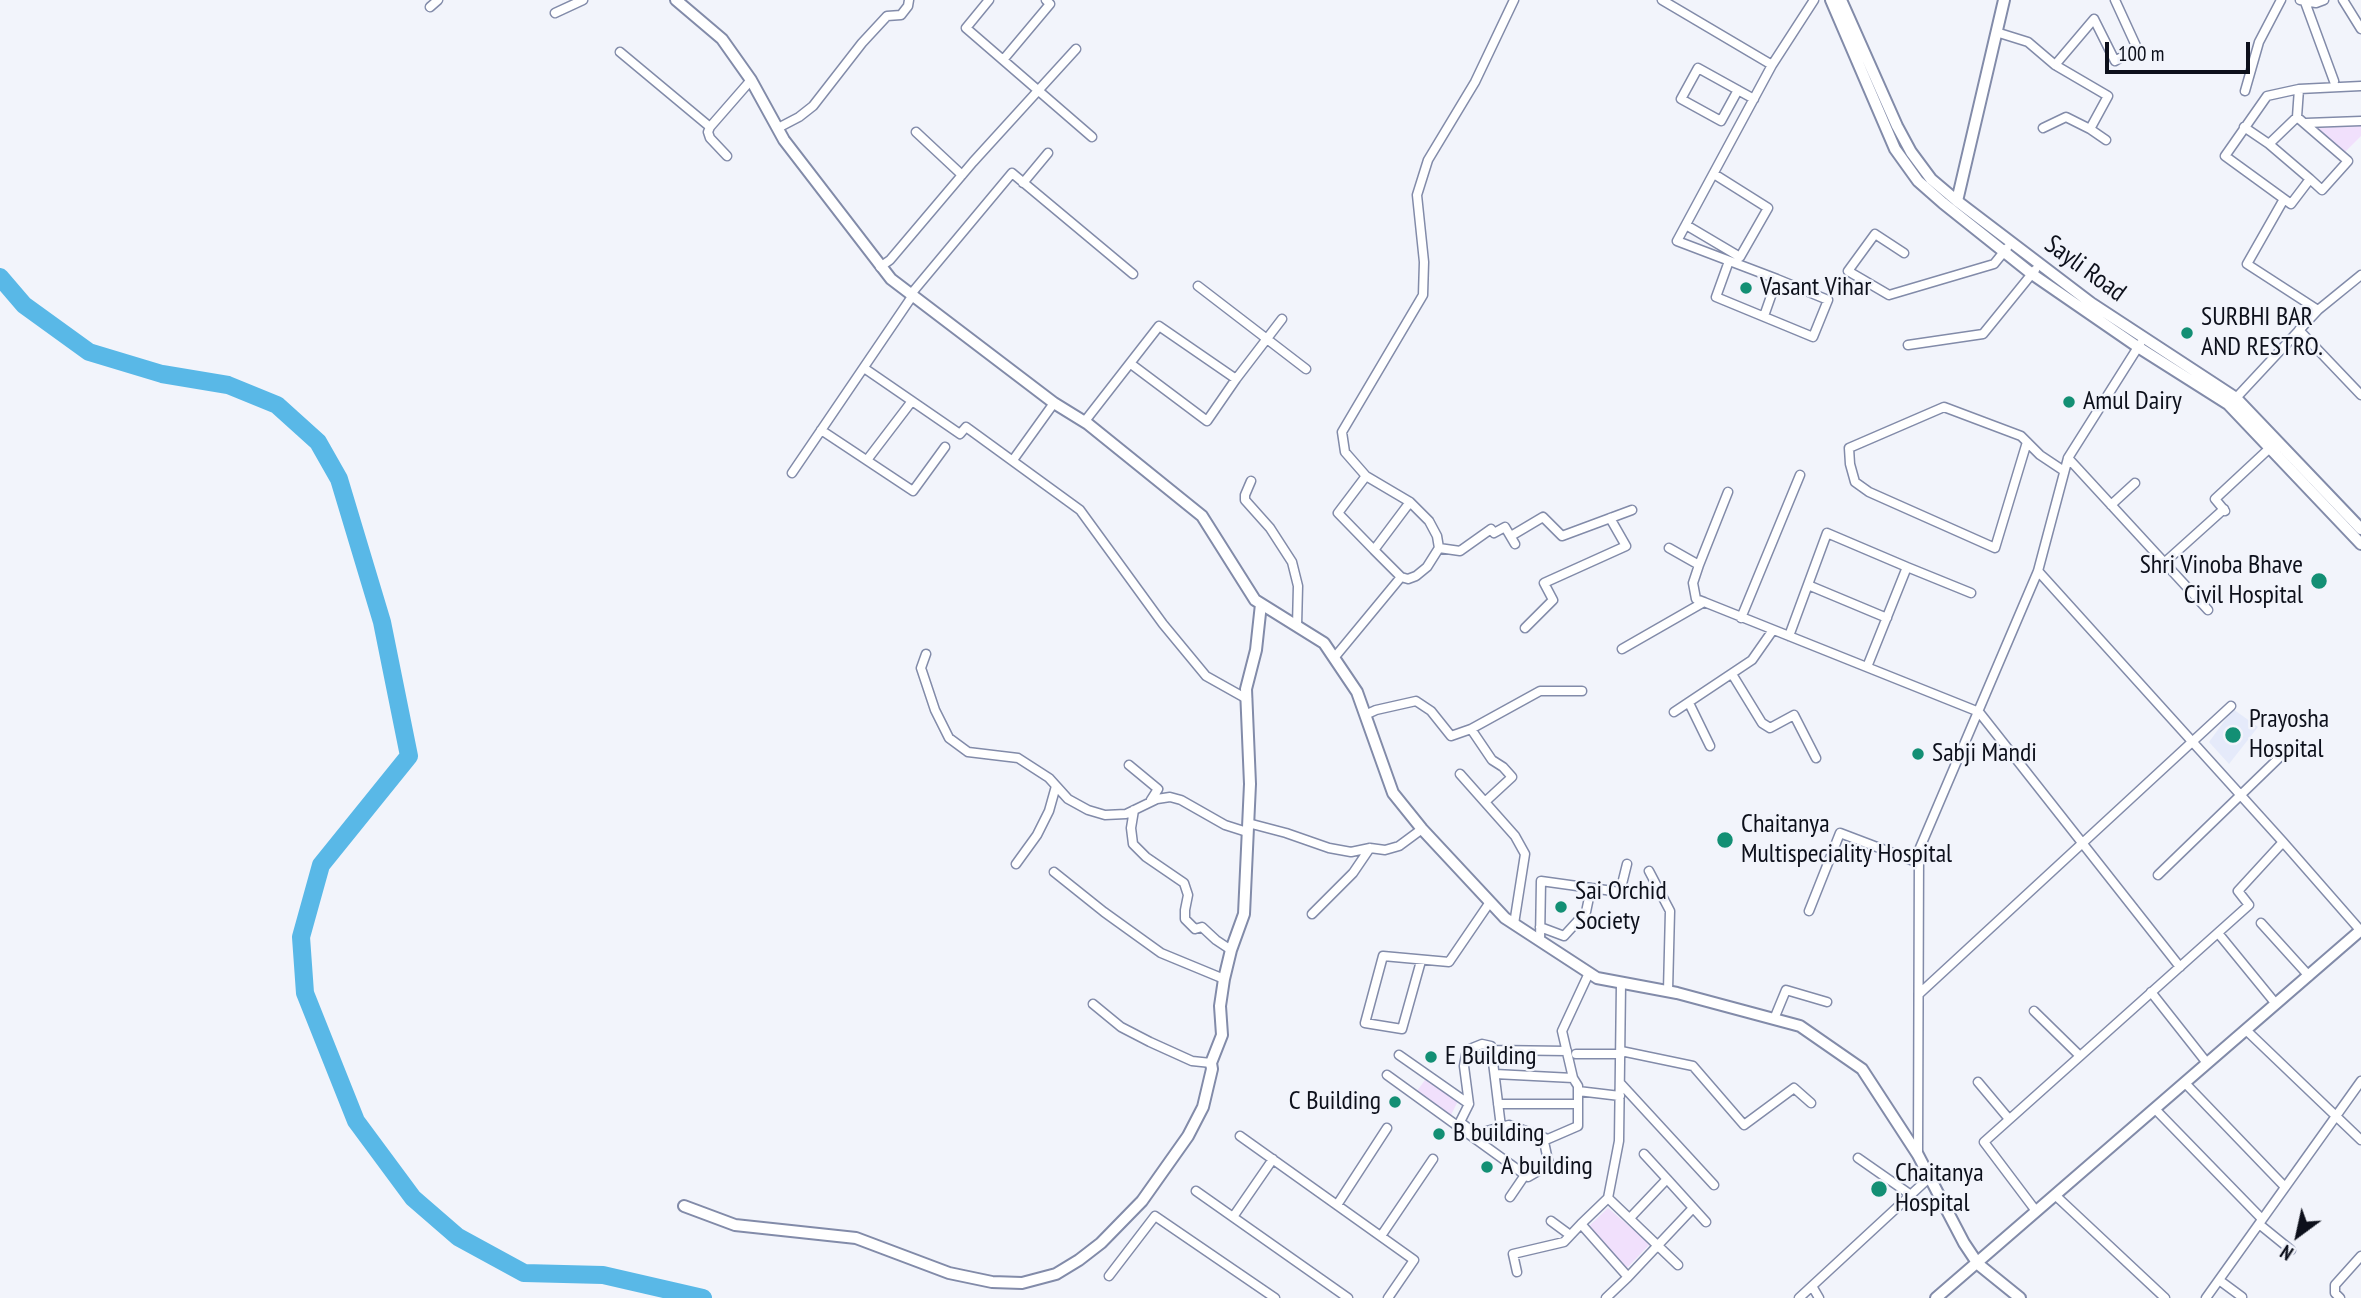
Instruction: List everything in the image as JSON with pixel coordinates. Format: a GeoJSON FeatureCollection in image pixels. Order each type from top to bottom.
{"type":"FeatureCollection","features":[{"type":"Feature","properties":{"kind":"main road"},"geometry":{"type":"LineString","coordinates":[[676,0],[722,39],[751,80],[778,128],[891,279],[1054,403],[1085,421],[1202,516],[1255,600],[1324,643],[1357,692],[1393,793],[1422,829],[1505,918],[1597,978],[1668,991],[1800,1026],[1862,1069],[1918,1155],[1964,1243],[1978,1264],[2020,1298]]}},
{"type":"Feature","properties":{"kind":"main road"},"geometry":{"type":"LineString","coordinates":[[1831,0],[1888,136],[1901,159],[1931,193],[2008,248]]}},
{"type":"Feature","properties":{"kind":"main road","name":"Sayli Road"},"geometry":{"type":"LineString","coordinates":[[1841,0],[1893,118],[1911,152],[1931,179],[2035,269],[2141,343],[2201,373],[2236,398],[2273,445],[2361,528]]}},
{"type":"Feature","properties":{"kind":"main road"},"geometry":{"type":"LineString","coordinates":[[1956,201],[2004,0]]}},
{"type":"Feature","properties":{"kind":"main road"},"geometry":{"type":"LineString","coordinates":[[2141,343],[2221,398],[2273,445],[2361,544]]}},
{"type":"Feature","properties":{"kind":"main road"},"geometry":{"type":"LineString","coordinates":[[684,1206],[735,1225],[856,1238],[949,1273],[992,1282],[1022,1283],[1056,1274],[1079,1260],[1101,1243],[1142,1201],[1188,1136],[1203,1107],[1211,1063],[1222,1035],[1220,1006],[1224,979],[1244,914],[1250,784],[1246,690],[1256,650],[1261,604]]}},
{"type":"Feature","properties":{"kind":"main road"},"geometry":{"type":"LineString","coordinates":[[1936,1298],[2361,931]]}},
{"type":"Feature","properties":{"kind":"street"},"geometry":{"type":"LineString","coordinates":[[430,7],[438,0]]}},
{"type":"Feature","properties":{"kind":"street"},"geometry":{"type":"LineString","coordinates":[[555,13],[583,0]]}},
{"type":"Feature","properties":{"kind":"street"},"geometry":{"type":"LineString","coordinates":[[778,128],[813,106],[862,43],[887,16],[901,15],[909,0]]}},
{"type":"Feature","properties":{"kind":"street"},"geometry":{"type":"LineString","coordinates":[[989,0],[965,28],[1093,137]]}},
{"type":"Feature","properties":{"kind":"street"},"geometry":{"type":"LineString","coordinates":[[1003,60],[1050,4],[1046,0]]}},
{"type":"Feature","properties":{"kind":"street"},"geometry":{"type":"LineString","coordinates":[[1366,475],[1338,513],[1401,577],[1408,579],[1416,576],[1427,568],[1439,548],[1437,536],[1429,521],[1410,502],[1366,475],[1345,452],[1342,432],[1423,295],[1424,262],[1417,195],[1428,160],[1475,82],[1514,0]]}},
{"type":"Feature","properties":{"kind":"street"},"geometry":{"type":"LineString","coordinates":[[1662,0],[1772,65]]}},
{"type":"Feature","properties":{"kind":"street"},"geometry":{"type":"LineString","coordinates":[[1729,261],[1716,298],[1813,337],[1828,300],[1777,279],[1677,241],[1772,65],[1814,0]]}},
{"type":"Feature","properties":{"kind":"street"},"geometry":{"type":"LineString","coordinates":[[2054,65],[2094,19],[2115,61],[2137,48],[2115,0]]}},
{"type":"Feature","properties":{"kind":"street"},"geometry":{"type":"LineString","coordinates":[[2245,91],[2259,42],[2281,0]]}},
{"type":"Feature","properties":{"kind":"street"},"geometry":{"type":"LineString","coordinates":[[2324,0],[2303,1],[2334,81]]}},
{"type":"Feature","properties":{"kind":"street"},"geometry":{"type":"LineString","coordinates":[[2343,0],[2361,29]]}},
{"type":"Feature","properties":{"kind":"street"},"geometry":{"type":"LineString","coordinates":[[1996,32],[2028,42],[2054,65],[2108,96],[2090,129]]}},
{"type":"Feature","properties":{"kind":"street"},"geometry":{"type":"LineString","coordinates":[[880,267],[890,260],[962,175],[1076,49]]}},
{"type":"Feature","properties":{"kind":"street"},"geometry":{"type":"LineString","coordinates":[[620,52],[710,127]]}},
{"type":"Feature","properties":{"kind":"street"},"geometry":{"type":"LineString","coordinates":[[1738,90],[1721,121],[1681,99],[1698,68],[1738,90],[1754,99]]}},
{"type":"Feature","properties":{"kind":"street"},"geometry":{"type":"LineString","coordinates":[[727,156],[710,138],[708,132],[751,80]]}},
{"type":"Feature","properties":{"kind":"street"},"geometry":{"type":"LineString","coordinates":[[2309,179],[2291,204],[2225,156],[2267,96],[2299,89],[2361,86]]}},
{"type":"Feature","properties":{"kind":"street"},"geometry":{"type":"LineString","coordinates":[[2269,144],[2297,117],[2299,89]]}},
{"type":"Feature","properties":{"kind":"street"},"geometry":{"type":"LineString","coordinates":[[2043,128],[2066,117],[2106,140]]}},
{"type":"Feature","properties":{"kind":"street"},"geometry":{"type":"LineString","coordinates":[[2244,127],[2269,144],[2322,190],[2348,160],[2297,117]]}},
{"type":"Feature","properties":{"kind":"street"},"geometry":{"type":"LineString","coordinates":[[2306,123],[2361,121]]}},
{"type":"Feature","properties":{"kind":"street"},"geometry":{"type":"LineString","coordinates":[[916,132],[962,175]]}},
{"type":"Feature","properties":{"kind":"street"},"geometry":{"type":"LineString","coordinates":[[1023,183],[1048,153]]}},
{"type":"Feature","properties":{"kind":"street"},"geometry":{"type":"LineString","coordinates":[[792,473],[912,294],[1012,173],[1133,274]]}},
{"type":"Feature","properties":{"kind":"street"},"geometry":{"type":"LineString","coordinates":[[1686,225],[1740,257],[1768,208],[1714,174]]}},
{"type":"Feature","properties":{"kind":"street"},"geometry":{"type":"LineString","coordinates":[[2284,199],[2247,264],[2318,310]]}},
{"type":"Feature","properties":{"kind":"street"},"geometry":{"type":"LineString","coordinates":[[1904,253],[1875,234],[1849,271],[1889,295],[1994,264],[2008,248]]}},
{"type":"Feature","properties":{"kind":"street"},"geometry":{"type":"LineString","coordinates":[[1908,345],[1983,334],[2035,269]]}},
{"type":"Feature","properties":{"kind":"street"},"geometry":{"type":"LineString","coordinates":[[1763,316],[1777,279]]}},
{"type":"Feature","properties":{"kind":"street"},"geometry":{"type":"LineString","coordinates":[[2236,398],[2318,310],[2359,279]]}},
{"type":"Feature","properties":{"kind":"street"},"geometry":{"type":"LineString","coordinates":[[1198,286],[1306,369]]}},
{"type":"Feature","properties":{"kind":"street"},"geometry":{"type":"LineString","coordinates":[[1131,364],[1207,421],[1282,319]]}},
{"type":"Feature","properties":{"kind":"street"},"geometry":{"type":"LineString","coordinates":[[1085,421],[1160,327],[1236,379]]}},
{"type":"Feature","properties":{"kind":"street"},"geometry":{"type":"LineString","coordinates":[[2299,330],[2361,395]]}},
{"type":"Feature","properties":{"kind":"street"},"geometry":{"type":"LineString","coordinates":[[1918,1155],[1919,849],[2038,571],[2068,458],[2141,343]]}},
{"type":"Feature","properties":{"kind":"street"},"geometry":{"type":"LineString","coordinates":[[864,368],[961,435],[966,427],[1086,516],[1143,597],[1206,676],[1247,699]]}},
{"type":"Feature","properties":{"kind":"street"},"geometry":{"type":"LineString","coordinates":[[867,460],[912,401]]}},
{"type":"Feature","properties":{"kind":"street"},"geometry":{"type":"LineString","coordinates":[[1013,460],[1054,403]]}},
{"type":"Feature","properties":{"kind":"street"},"geometry":{"type":"LineString","coordinates":[[2027,442],[1995,548],[1869,492],[1855,482],[1850,464],[1849,448],[1944,407],[2021,436],[2027,442],[2040,455],[2064,471]]}},
{"type":"Feature","properties":{"kind":"street"},"geometry":{"type":"LineString","coordinates":[[821,430],[913,491],[945,447]]}},
{"type":"Feature","properties":{"kind":"street"},"geometry":{"type":"LineString","coordinates":[[2164,563],[2225,510],[2215,499],[2273,445]]}},
{"type":"Feature","properties":{"kind":"street"},"geometry":{"type":"LineString","coordinates":[[2068,458],[2207,610]]}},
{"type":"Feature","properties":{"kind":"street"},"geometry":{"type":"LineString","coordinates":[[1741,618],[1800,475]]}},
{"type":"Feature","properties":{"kind":"street"},"geometry":{"type":"LineString","coordinates":[[1251,481],[1245,500],[1270,528],[1292,562],[1298,586],[1297,626]]}},
{"type":"Feature","properties":{"kind":"street"},"geometry":{"type":"LineString","coordinates":[[2111,505],[2135,483]]}},
{"type":"Feature","properties":{"kind":"street"},"geometry":{"type":"LineString","coordinates":[[1728,492],[1693,583],[1696,599],[1979,712],[2179,967]]}},
{"type":"Feature","properties":{"kind":"street"},"geometry":{"type":"LineString","coordinates":[[1374,550],[1410,502]]}},
{"type":"Feature","properties":{"kind":"street"},"geometry":{"type":"LineString","coordinates":[[1439,548],[1460,551],[1491,529],[1494,533],[1505,527],[1513,540],[1543,517],[1562,537],[1632,510]]}},
{"type":"Feature","properties":{"kind":"street"},"geometry":{"type":"LineString","coordinates":[[1525,628],[1553,600],[1544,583],[1626,546],[1610,518]]}},
{"type":"Feature","properties":{"kind":"street"},"geometry":{"type":"LineString","coordinates":[[1789,636],[1827,533],[1971,593]]}},
{"type":"Feature","properties":{"kind":"street"},"geometry":{"type":"LineString","coordinates":[[1669,548],[1699,565]]}},
{"type":"Feature","properties":{"kind":"street"},"geometry":{"type":"LineString","coordinates":[[1867,667],[1907,567]]}},
{"type":"Feature","properties":{"kind":"street"},"geometry":{"type":"LineString","coordinates":[[2038,571],[2284,842],[2361,931]]}},
{"type":"Feature","properties":{"kind":"street"},"geometry":{"type":"LineString","coordinates":[[1334,658],[1401,577]]}},
{"type":"Feature","properties":{"kind":"street"},"geometry":{"type":"LineString","coordinates":[[1808,585],[1887,618]]}},
{"type":"Feature","properties":{"kind":"street"},"geometry":{"type":"LineString","coordinates":[[1622,649],[1704,602]]}},
{"type":"Feature","properties":{"kind":"street"},"geometry":{"type":"LineString","coordinates":[[1674,712],[1752,660],[1773,630]]}},
{"type":"Feature","properties":{"kind":"street"},"geometry":{"type":"LineString","coordinates":[[926,654],[921,668],[923,680],[949,738],[968,752],[1018,758],[1035,768],[1068,799],[1088,810],[1116,815],[1170,797],[1181,800],[1224,825],[1286,833],[1329,848],[1351,852],[1370,848],[1385,850],[1399,846],[1422,829]]}},
{"type":"Feature","properties":{"kind":"street"},"geometry":{"type":"LineString","coordinates":[[1732,674],[1762,723],[1770,728],[1794,715],[1816,758]]}},
{"type":"Feature","properties":{"kind":"street"},"geometry":{"type":"LineString","coordinates":[[1365,715],[1416,701],[1431,711],[1451,736],[1471,729],[1540,691],[1582,691]]}},
{"type":"Feature","properties":{"kind":"street"},"geometry":{"type":"LineString","coordinates":[[1689,703],[1710,746]]}},
{"type":"Feature","properties":{"kind":"street"},"geometry":{"type":"LineString","coordinates":[[1919,994],[2231,706]]}},
{"type":"Feature","properties":{"kind":"street"},"geometry":{"type":"LineString","coordinates":[[1471,729],[1492,760],[1512,777],[1486,801]]}},
{"type":"Feature","properties":{"kind":"street"},"geometry":{"type":"LineString","coordinates":[[2158,875],[2283,754]]}},
{"type":"Feature","properties":{"kind":"street"},"geometry":{"type":"LineString","coordinates":[[1129,765],[1158,789],[1149,803]]}},
{"type":"Feature","properties":{"kind":"street"},"geometry":{"type":"LineString","coordinates":[[1461,774],[1515,836],[1525,854],[1514,924]]}},
{"type":"Feature","properties":{"kind":"street"},"geometry":{"type":"LineString","coordinates":[[1016,864],[1037,835],[1049,811],[1056,786]]}},
{"type":"Feature","properties":{"kind":"street"},"geometry":{"type":"LineString","coordinates":[[1134,810],[1131,828],[1133,844],[1146,857],[1184,883],[1188,895],[1185,919],[1195,929],[1202,927],[1231,950]]}},
{"type":"Feature","properties":{"kind":"street"},"geometry":{"type":"LineString","coordinates":[[1809,911],[1840,833],[1919,863]]}},
{"type":"Feature","properties":{"kind":"street"},"geometry":{"type":"LineString","coordinates":[[2036,1211],[1984,1142],[2249,905],[2238,891],[2284,842]]}},
{"type":"Feature","properties":{"kind":"street"},"geometry":{"type":"LineString","coordinates":[[1311,914],[1353,873],[1370,848]]}},
{"type":"Feature","properties":{"kind":"street"},"geometry":{"type":"LineString","coordinates":[[1540,941],[1541,881],[1620,892],[1627,864]]}},
{"type":"Feature","properties":{"kind":"street"},"geometry":{"type":"LineString","coordinates":[[1649,871],[1670,911],[1668,991]]}},
{"type":"Feature","properties":{"kind":"street"},"geometry":{"type":"LineString","coordinates":[[1054,872],[1161,953],[1224,979]]}},
{"type":"Feature","properties":{"kind":"street"},"geometry":{"type":"LineString","coordinates":[[1540,927],[1564,936],[1586,912],[1591,888]]}},
{"type":"Feature","properties":{"kind":"street"},"geometry":{"type":"LineString","coordinates":[[1421,961],[1402,1029],[1365,1023],[1383,956],[1449,962],[1490,902]]}},
{"type":"Feature","properties":{"kind":"street"},"geometry":{"type":"LineString","coordinates":[[2261,923],[2309,976]]}},
{"type":"Feature","properties":{"kind":"street"},"geometry":{"type":"LineString","coordinates":[[2218,933],[2276,1004]]}},
{"type":"Feature","properties":{"kind":"street"},"geometry":{"type":"LineString","coordinates":[[1501,1127],[1491,1046],[1482,1044],[1467,1050],[1464,1066],[1469,1104],[1460,1122],[1476,1134],[1509,1125],[1548,1139],[1578,1126],[1578,1091],[1562,1031],[1589,973]]}},
{"type":"Feature","properties":{"kind":"street"},"geometry":{"type":"LineString","coordinates":[[1517,1272],[1513,1254],[1564,1242],[1608,1198],[1619,1142],[1621,984]]}},
{"type":"Feature","properties":{"kind":"street"},"geometry":{"type":"LineString","coordinates":[[1774,1019],[1786,990],[1827,1002]]}},
{"type":"Feature","properties":{"kind":"street"},"geometry":{"type":"LineString","coordinates":[[2151,992],[2207,1063]]}},
{"type":"Feature","properties":{"kind":"street"},"geometry":{"type":"LineString","coordinates":[[1093,1004],[1121,1027],[1150,1042],[1192,1061],[1211,1063]]}},
{"type":"Feature","properties":{"kind":"street"},"geometry":{"type":"LineString","coordinates":[[2034,1010],[2080,1056]]}},
{"type":"Feature","properties":{"kind":"street"},"geometry":{"type":"LineString","coordinates":[[2246,1030],[2361,1140]]}},
{"type":"Feature","properties":{"kind":"street"},"geometry":{"type":"LineString","coordinates":[[1492,1050],[1567,1052]]}},
{"type":"Feature","properties":{"kind":"street"},"geometry":{"type":"LineString","coordinates":[[1576,1054],[1621,1052],[1693,1066],[1744,1125],[1794,1088],[1811,1103]]}},
{"type":"Feature","properties":{"kind":"street"},"geometry":{"type":"LineString","coordinates":[[1399,1055],[1469,1104]]}},
{"type":"Feature","properties":{"kind":"street"},"geometry":{"type":"LineString","coordinates":[[1494,1074],[1573,1079]]}},
{"type":"Feature","properties":{"kind":"street"},"geometry":{"type":"LineString","coordinates":[[1387,1075],[1528,1177],[1549,1165],[1543,1137]]}},
{"type":"Feature","properties":{"kind":"street"},"geometry":{"type":"LineString","coordinates":[[2206,1298],[2361,1081]]}},
{"type":"Feature","properties":{"kind":"street"},"geometry":{"type":"LineString","coordinates":[[1978,1082],[2009,1119]]}},
{"type":"Feature","properties":{"kind":"street"},"geometry":{"type":"LineString","coordinates":[[2185,1083],[2285,1186]]}},
{"type":"Feature","properties":{"kind":"street"},"geometry":{"type":"LineString","coordinates":[[1620,1084],[1714,1185]]}},
{"type":"Feature","properties":{"kind":"street"},"geometry":{"type":"LineString","coordinates":[[1578,1091],[1620,1096]]}},
{"type":"Feature","properties":{"kind":"street"},"geometry":{"type":"LineString","coordinates":[[1498,1104],[1578,1104]]}},
{"type":"Feature","properties":{"kind":"street"},"geometry":{"type":"LineString","coordinates":[[2155,1108],[2260,1221],[2291,1250]]}},
{"type":"Feature","properties":{"kind":"street"},"geometry":{"type":"LineString","coordinates":[[1337,1205],[1387,1128]]}},
{"type":"Feature","properties":{"kind":"street"},"geometry":{"type":"LineString","coordinates":[[1240,1136],[1414,1260],[1388,1298]]}},
{"type":"Feature","properties":{"kind":"street"},"geometry":{"type":"LineString","coordinates":[[1644,1154],[1706,1222]]}},
{"type":"Feature","properties":{"kind":"street"},"geometry":{"type":"LineString","coordinates":[[1858,1158],[1910,1195]]}},
{"type":"Feature","properties":{"kind":"street"},"geometry":{"type":"LineString","coordinates":[[1233,1217],[1273,1159]]}},
{"type":"Feature","properties":{"kind":"street"},"geometry":{"type":"LineString","coordinates":[[1381,1237],[1433,1159]]}},
{"type":"Feature","properties":{"kind":"street"},"geometry":{"type":"LineString","coordinates":[[1510,1197],[1525,1175]]}},
{"type":"Feature","properties":{"kind":"street"},"geometry":{"type":"LineString","coordinates":[[1798,1298],[1930,1177]]}},
{"type":"Feature","properties":{"kind":"street"},"geometry":{"type":"LineString","coordinates":[[1630,1218],[1667,1179]]}},
{"type":"Feature","properties":{"kind":"street"},"geometry":{"type":"LineString","coordinates":[[1196,1191],[1348,1298]]}},
{"type":"Feature","properties":{"kind":"street"},"geometry":{"type":"LineString","coordinates":[[2054,1195],[2165,1298]]}},
{"type":"Feature","properties":{"kind":"street"},"geometry":{"type":"LineString","coordinates":[[1608,1198],[1678,1265]]}},
{"type":"Feature","properties":{"kind":"street"},"geometry":{"type":"LineString","coordinates":[[1606,1298],[1693,1208]]}},
{"type":"Feature","properties":{"kind":"street"},"geometry":{"type":"LineString","coordinates":[[1109,1276],[1155,1216],[1275,1298]]}},
{"type":"Feature","properties":{"kind":"street"},"geometry":{"type":"LineString","coordinates":[[1551,1221],[1570,1235]]}},
{"type":"Feature","properties":{"kind":"street"},"geometry":{"type":"LineString","coordinates":[[1581,1224],[1628,1277]]}},
{"type":"Feature","properties":{"kind":"street"},"geometry":{"type":"LineString","coordinates":[[2340,1298],[2335,1293],[2335,1285],[2361,1256]]}},
{"type":"Feature","properties":{"kind":"street"},"geometry":{"type":"LineString","coordinates":[[2219,1280],[2242,1297]]}},
{"type":"Feature","properties":{"kind":"street"},"geometry":{"type":"LineString","coordinates":[[2004,1285],[2004,1298]]}},
{"type":"Feature","properties":{"kind":"street"},"geometry":{"type":"LineString","coordinates":[[1812,1286],[1819,1298]]}},
{"type":"Feature","properties":{"kind":"shaded area"},"geometry":{"type":"Polygon","coordinates":[[[2361,121],[2361,136],[2342,155],[2306,123],[2361,121]]]}},
{"type":"Feature","properties":{"kind":"shaded area","name":"Prayosha Hospital"},"geometry":{"type":"Polygon","coordinates":[[[2233,709],[2258,727],[2229,764],[2209,742],[2233,709]]]}},
{"type":"Feature","properties":{"kind":"shaded area"},"geometry":{"type":"Polygon","coordinates":[[[1425,1080],[1458,1101],[1451,1115],[1417,1091],[1425,1080]]]}},
{"type":"Feature","properties":{"kind":"shaded area"},"geometry":{"type":"Polygon","coordinates":[[[1608,1208],[1650,1244],[1625,1270],[1588,1227],[1608,1208]]]}},
{"type":"Feature","properties":{"kind":"waterway"},"geometry":{"type":"LineString","coordinates":[[0,277],[24,305],[89,352],[162,374],[228,385],[277,405],[318,442],[339,479],[382,622],[409,756],[321,865],[301,937],[305,993],[356,1121],[413,1198],[458,1237],[524,1273],[603,1275],[703,1298]]}},
{"type":"Feature","properties":{"kind":"place","name":"Vasant Vihar"},"geometry":{"type":"Point","coordinates":[1746,288]}},
{"type":"Feature","properties":{"kind":"place","name":"SURBHI BAR AND RESTRO."},"geometry":{"type":"Point","coordinates":[2187,333]}},
{"type":"Feature","properties":{"kind":"place","name":"Amul Dairy"},"geometry":{"type":"Point","coordinates":[2069,402]}},
{"type":"Feature","properties":{"kind":"place","name":"Shri Vinoba Bhave Civil Hospital"},"geometry":{"type":"Point","coordinates":[2319,581]}},
{"type":"Feature","properties":{"kind":"place","name":"Prayosha Hospital"},"geometry":{"type":"Point","coordinates":[2233,735]}},
{"type":"Feature","properties":{"kind":"place","name":"Sabji Mandi"},"geometry":{"type":"Point","coordinates":[1918,754]}},
{"type":"Feature","properties":{"kind":"place","name":"Chaitanya Multispeciality Hospital"},"geometry":{"type":"Point","coordinates":[1725,840]}},
{"type":"Feature","properties":{"kind":"place","name":"Sai Orchid Society"},"geometry":{"type":"Point","coordinates":[1561,907]}},
{"type":"Feature","properties":{"kind":"place","name":"E Building"},"geometry":{"type":"Point","coordinates":[1431,1057]}},
{"type":"Feature","properties":{"kind":"place","name":"C Building"},"geometry":{"type":"Point","coordinates":[1395,1102]}},
{"type":"Feature","properties":{"kind":"place","name":"B building"},"geometry":{"type":"Point","coordinates":[1439,1134]}},
{"type":"Feature","properties":{"kind":"place","name":"A building"},"geometry":{"type":"Point","coordinates":[1487,1167]}},
{"type":"Feature","properties":{"kind":"place","name":"Chaitanya Hospital"},"geometry":{"type":"Point","coordinates":[1879,1189]}}]}
